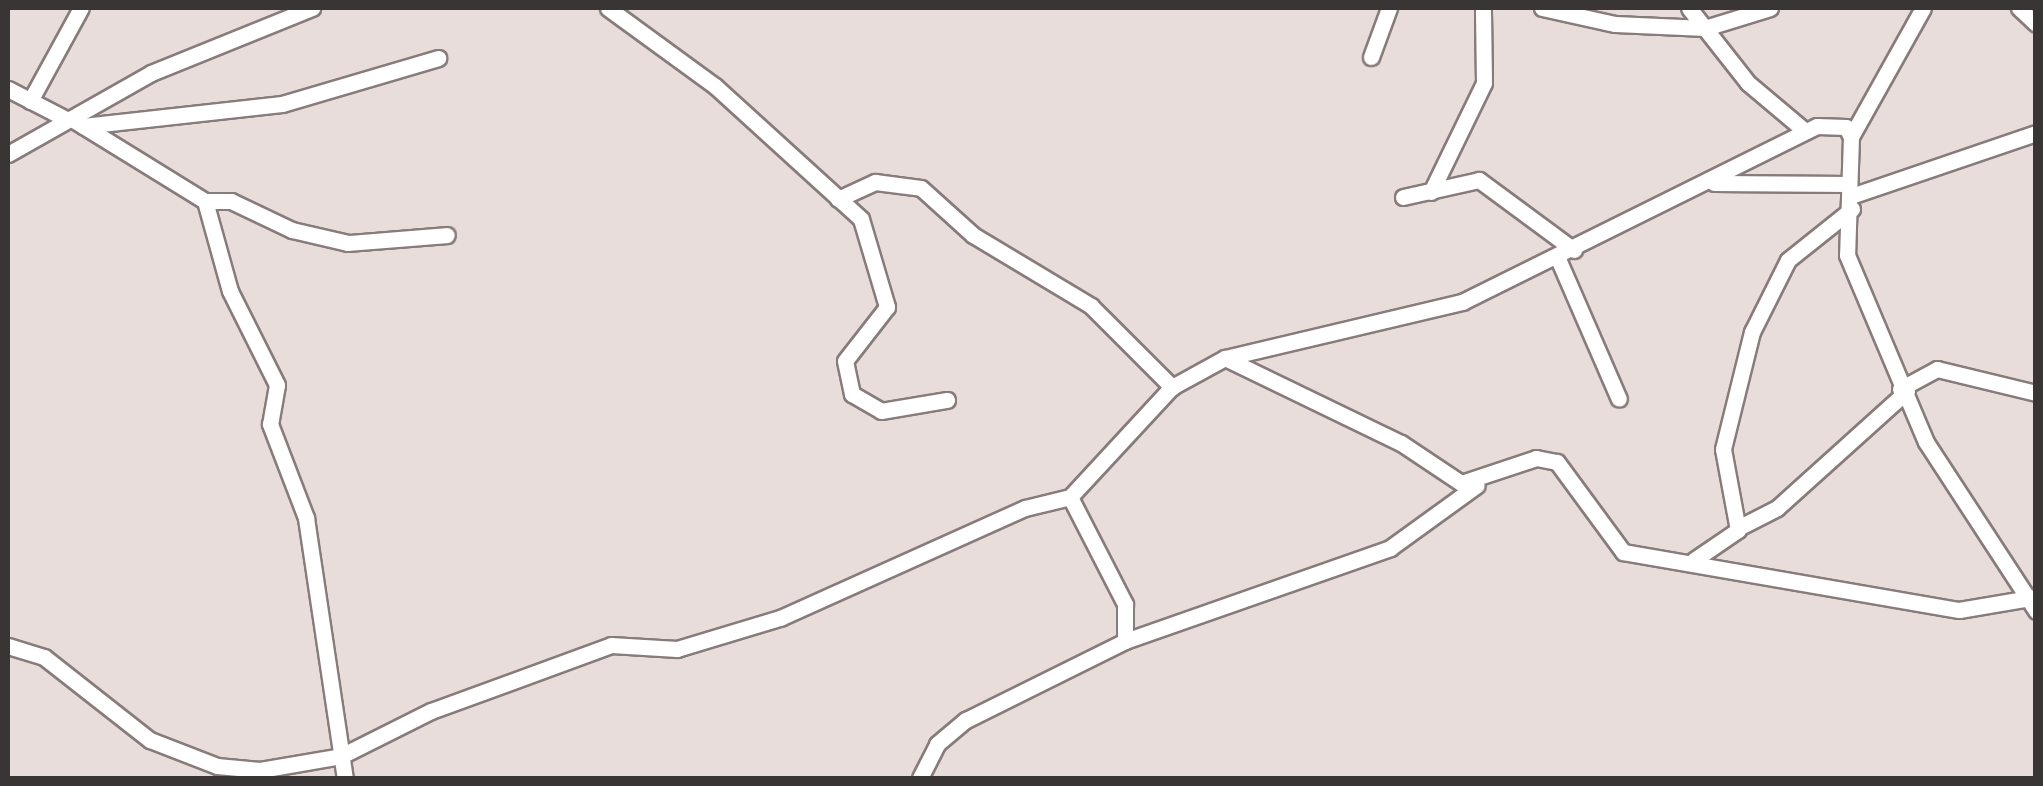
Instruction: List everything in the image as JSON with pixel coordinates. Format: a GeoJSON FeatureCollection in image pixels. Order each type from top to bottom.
{"type":"FeatureCollection","features":[{"type":"Feature","properties":{"kind":"street"},"geometry":{"type":"LineString","coordinates":[[30,101],[81,8]]}},
{"type":"Feature","properties":{"kind":"street"},"geometry":{"type":"LineString","coordinates":[[8,154],[75,122],[152,73],[312,8]]}},
{"type":"Feature","properties":{"kind":"street"},"geometry":{"type":"LineString","coordinates":[[608,8],[715,86],[838,199],[868,232],[887,307],[845,361],[848,387],[881,410],[947,400]]}},
{"type":"Feature","properties":{"kind":"street"},"geometry":{"type":"LineString","coordinates":[[1371,57],[1389,8]]}},
{"type":"Feature","properties":{"kind":"street"},"geometry":{"type":"LineString","coordinates":[[1431,192],[1484,83],[1483,8]]}},
{"type":"Feature","properties":{"kind":"street"},"geometry":{"type":"LineString","coordinates":[[1542,8],[1615,24],[1705,28],[1739,14],[1770,8]]}},
{"type":"Feature","properties":{"kind":"street"},"geometry":{"type":"LineString","coordinates":[[1689,8],[1748,83],[1805,131]]}},
{"type":"Feature","properties":{"kind":"street"},"geometry":{"type":"LineString","coordinates":[[1851,137],[1922,8]]}},
{"type":"Feature","properties":{"kind":"street"},"geometry":{"type":"LineString","coordinates":[[2018,8],[2036,24]]}},
{"type":"Feature","properties":{"kind":"street"},"geometry":{"type":"LineString","coordinates":[[75,122],[282,104],[438,58]]}},
{"type":"Feature","properties":{"kind":"street"},"geometry":{"type":"LineString","coordinates":[[8,89],[75,122],[205,201],[231,202],[339,242],[447,236]]}},
{"type":"Feature","properties":{"kind":"street"},"geometry":{"type":"LineString","coordinates":[[8,646],[44,657],[150,740],[218,766],[260,770],[342,756],[416,717],[611,645],[677,649],[780,618],[1012,514],[1070,497],[1172,387],[1225,358],[1294,335],[1440,310],[1559,261],[1805,131],[1846,126],[1851,137],[1850,268],[1901,365],[1904,390],[1937,463],[2032,603],[1960,610],[1610,546],[1550,459],[1478,485],[1390,548],[1125,641],[966,720],[938,744],[920,778]]}},
{"type":"Feature","properties":{"kind":"street"},"geometry":{"type":"LineString","coordinates":[[1709,183],[1850,196],[2036,133]]}},
{"type":"Feature","properties":{"kind":"street"},"geometry":{"type":"LineString","coordinates":[[1403,197],[1480,180],[1574,250]]}},
{"type":"Feature","properties":{"kind":"street"},"geometry":{"type":"LineString","coordinates":[[838,199],[875,182],[920,188],[973,235],[1090,306],[1172,387]]}},
{"type":"Feature","properties":{"kind":"street"},"geometry":{"type":"LineString","coordinates":[[1738,528],[1722,449],[1746,346],[1788,260],[1850,196]]}},
{"type":"Feature","properties":{"kind":"street"},"geometry":{"type":"LineString","coordinates":[[205,201],[230,290],[277,386],[271,427],[306,518],[345,778]]}},
{"type":"Feature","properties":{"kind":"street"},"geometry":{"type":"LineString","coordinates":[[1559,261],[1619,399]]}},
{"type":"Feature","properties":{"kind":"street"},"geometry":{"type":"LineString","coordinates":[[1225,358],[1478,485]]}},
{"type":"Feature","properties":{"kind":"street"},"geometry":{"type":"LineString","coordinates":[[1694,560],[1738,528],[1777,508],[1904,390],[1937,369],[2036,393]]}},
{"type":"Feature","properties":{"kind":"street"},"geometry":{"type":"LineString","coordinates":[[1070,497],[1124,604],[1125,641]]}}]}
